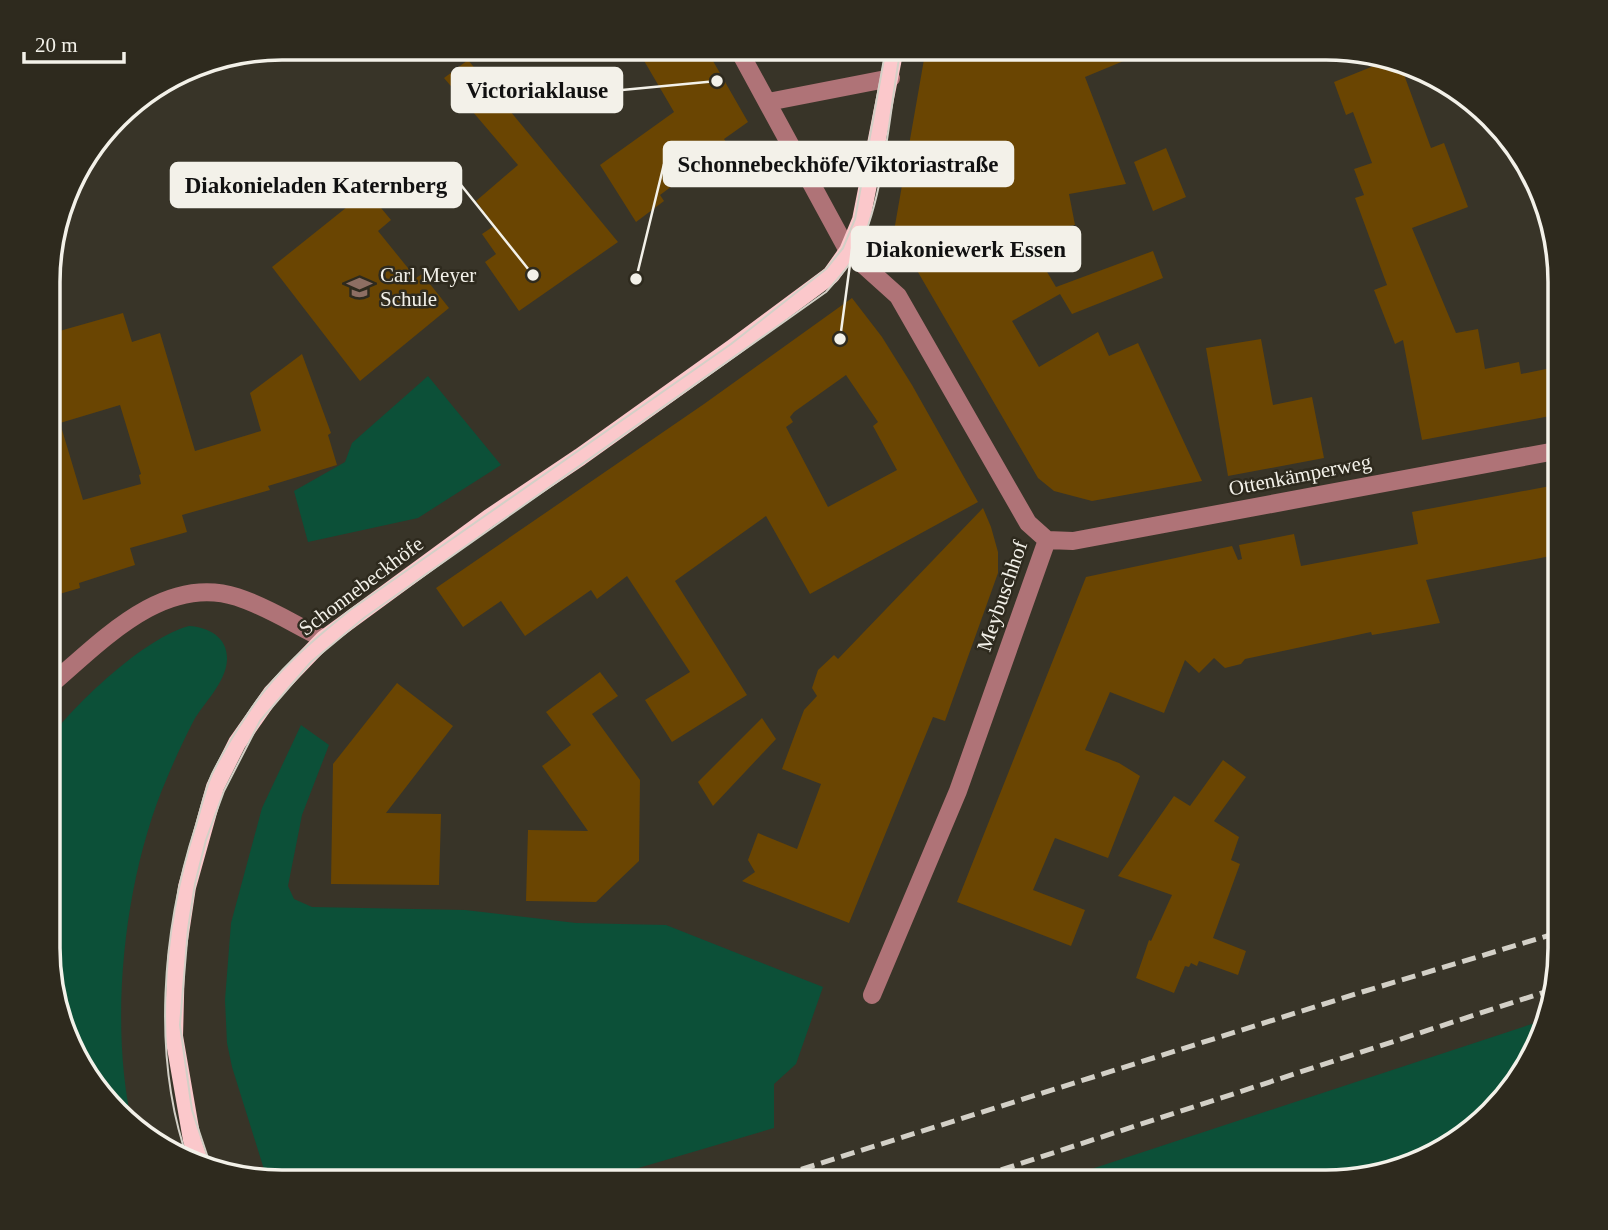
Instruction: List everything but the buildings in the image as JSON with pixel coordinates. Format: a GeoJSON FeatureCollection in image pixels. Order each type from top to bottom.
{"type":"FeatureCollection","features":[{"type":"Feature","properties":{"kind":"main road","name":"Schonnebeckhöfe"},"geometry":{"type":"LineString","coordinates":[[197,1154],[174,1036],[176,960],[187,887],[215,787],[237,743],[272,693],[324,639],[831,275],[848,251],[862,220],[893,60]]}},
{"type":"Feature","properties":{"kind":"street","name":"Meybuschhof"},"geometry":{"type":"LineString","coordinates":[[744,60],[848,251],[898,296],[1028,523],[1047,540],[958,791],[872,995]]}},
{"type":"Feature","properties":{"kind":"street"},"geometry":{"type":"LineString","coordinates":[[768,103],[891,78]]}},
{"type":"Feature","properties":{"kind":"street","name":"Ottenkämperweg"},"geometry":{"type":"LineString","coordinates":[[1047,540],[1073,541],[1549,452]]}},
{"type":"Feature","properties":{"kind":"street"},"geometry":{"type":"LineString","coordinates":[[60,678],[133,618],[164,599],[191,592],[218,593],[250,601],[324,639]]}},
{"type":"Feature","properties":{"kind":"green space"},"geometry":{"type":"Polygon","coordinates":[[[428,376],[501,465],[418,518],[308,542],[294,491],[345,462],[352,443],[428,376]]]}},
{"type":"Feature","properties":{"kind":"green space"},"geometry":{"type":"Polygon","coordinates":[[[189,626],[210,631],[224,645],[227,660],[223,676],[194,720],[167,778],[140,860],[124,951],[121,997],[122,1043],[130,1110],[105,1084],[82,1047],[71,1020],[61,977],[60,725],[112,674],[171,633],[189,626]]]}},
{"type":"Feature","properties":{"kind":"green space"},"geometry":{"type":"Polygon","coordinates":[[[301,725],[329,745],[302,815],[288,886],[294,899],[312,907],[465,910],[576,923],[666,925],[823,987],[796,1064],[774,1084],[774,1128],[632,1170],[264,1170],[232,1067],[227,1043],[225,1000],[231,923],[262,808],[301,725]]]}},
{"type":"Feature","properties":{"kind":"green space"},"geometry":{"type":"Polygon","coordinates":[[[1535,1023],[1511,1072],[1483,1105],[1450,1133],[1425,1148],[1398,1159],[1355,1169],[1088,1170],[1535,1023]]]}},
{"type":"Feature","properties":{"kind":"tram line"},"geometry":{"type":"LineString","coordinates":[[184,1148],[169,1081],[166,1037],[169,950],[184,865],[205,793],[212,774],[233,737],[258,699],[281,671],[350,610],[731,344],[826,269],[843,248],[855,219],[884,60]]}},
{"type":"Feature","properties":{"kind":"tram line"},"geometry":{"type":"LineString","coordinates":[[208,1158],[192,1110],[180,1025],[188,929],[206,840],[224,791],[260,721],[311,662],[364,618],[826,292],[856,254],[874,208],[899,60]]}},
{"type":"Feature","properties":{"kind":"railway"},"geometry":{"type":"LineString","coordinates":[[799,1170],[1548,936]]}},
{"type":"Feature","properties":{"kind":"railway"},"geometry":{"type":"LineString","coordinates":[[1001,1170],[1544,992]]}},
{"type":"Feature","properties":{"kind":"place","name":"Victoriaklause"},"geometry":{"type":"Point","coordinates":[717,81]}},
{"type":"Feature","properties":{"kind":"place","name":"Diakonieladen Katernberg"},"geometry":{"type":"Point","coordinates":[533,275]}},
{"type":"Feature","properties":{"kind":"place","name":"Schonnebeckhöfe/Viktoriastraße"},"geometry":{"type":"Point","coordinates":[636,279]}},
{"type":"Feature","properties":{"kind":"place","name":"Carl Meyer Schule"},"geometry":{"type":"Point","coordinates":[360,287]}},
{"type":"Feature","properties":{"kind":"place","name":"Diakoniewerk Essen"},"geometry":{"type":"Point","coordinates":[840,339]}}]}
